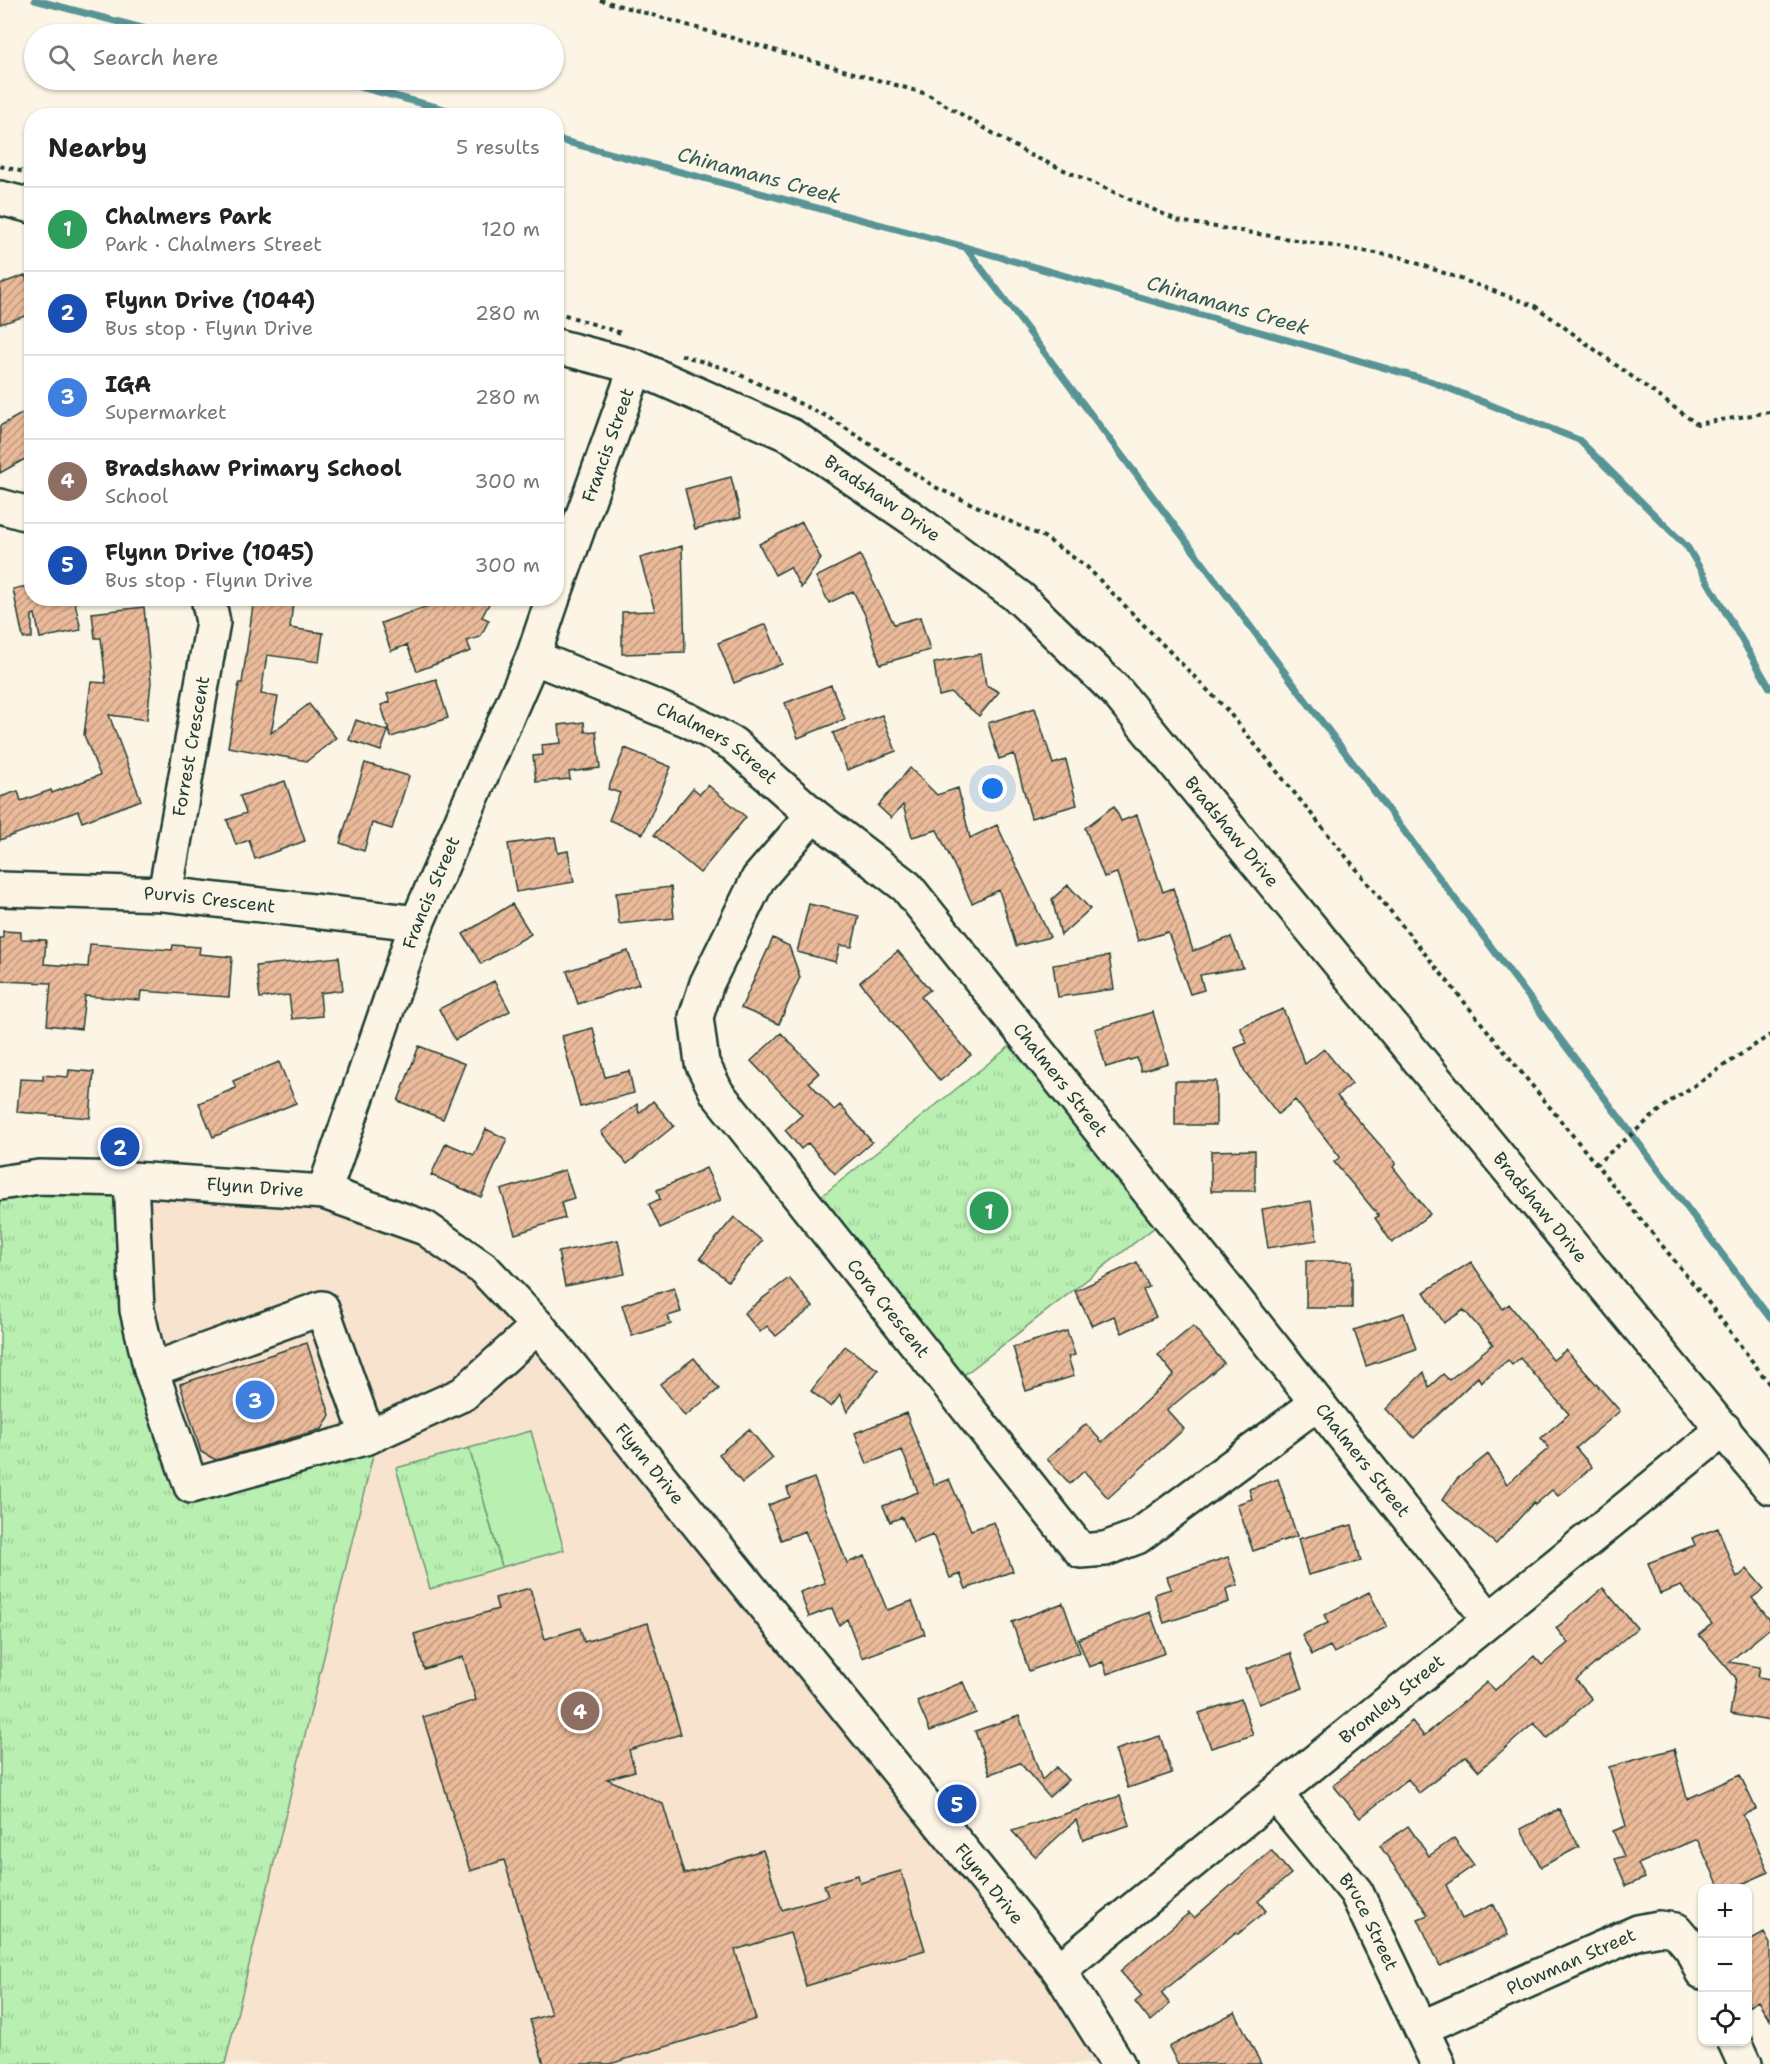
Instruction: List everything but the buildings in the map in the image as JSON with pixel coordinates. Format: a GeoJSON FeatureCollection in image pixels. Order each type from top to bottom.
{"type":"FeatureCollection","features":[{"type":"Feature","properties":{"kind":"street"},"geometry":{"type":"LineString","coordinates":[[0,198],[24,204]]}},
{"type":"Feature","properties":{"kind":"street","name":"Bradshaw Drive"},"geometry":{"type":"LineString","coordinates":[[564,348],[636,367],[801,442],[913,519],[1020,598],[1108,683],[1770,1487]]}},
{"type":"Feature","properties":{"kind":"street","name":"Francis Street"},"geometry":{"type":"LineString","coordinates":[[564,568],[636,367]]}},
{"type":"Feature","properties":{"kind":"street","name":"Forrest Crescent"},"geometry":{"type":"LineString","coordinates":[[165,894],[213,622],[210,606]]}},
{"type":"Feature","properties":{"kind":"street","name":"Francis Street"},"geometry":{"type":"LineString","coordinates":[[324,1192],[417,923],[532,657],[550,606]]}},
{"type":"Feature","properties":{"kind":"street","name":"Chalmers Street"},"geometry":{"type":"LineString","coordinates":[[532,657],[688,720],[733,744],[813,815],[907,887],[1489,1619]]}},
{"type":"Feature","properties":{"kind":"street","name":"Cora Crescent"},"geometry":{"type":"LineString","coordinates":[[813,815],[758,879],[707,983],[696,1017],[702,1063],[717,1094],[1081,1551],[1105,1549],[1137,1537],[1316,1404]]}},
{"type":"Feature","properties":{"kind":"street","name":"Purvis Crescent"},"geometry":{"type":"LineString","coordinates":[[0,889],[165,894],[417,923]]}},
{"type":"Feature","properties":{"kind":"street","name":"Flynn Drive"},"geometry":{"type":"LineString","coordinates":[[0,1183],[39,1178],[131,1179],[324,1192],[424,1228],[484,1269],[538,1326],[1059,1970],[1118,2064]]}},
{"type":"Feature","properties":{"kind":"street"},"geometry":{"type":"LineString","coordinates":[[131,1179],[137,1310],[151,1370],[191,1486],[368,1437],[463,1394],[538,1326]]}},
{"type":"Feature","properties":{"kind":"street"},"geometry":{"type":"LineString","coordinates":[[151,1370],[322,1308],[368,1437]]}},
{"type":"Feature","properties":{"kind":"street","name":"Bromley Street"},"geometry":{"type":"LineString","coordinates":[[1059,1970],[1724,1429]]}},
{"type":"Feature","properties":{"kind":"street","name":"Bruce Street"},"geometry":{"type":"LineString","coordinates":[[1276,1795],[1356,1892],[1438,2064]]}},
{"type":"Feature","properties":{"kind":"street","name":"Plowman Street"},"geometry":{"type":"LineString","coordinates":[[1422,2028],[1638,1932],[1659,1928],[1676,1930],[1692,1949],[1698,1963]]}},
{"type":"Feature","properties":{"kind":"street"},"geometry":{"type":"LineString","coordinates":[[1737,2046],[1745,2064]]}},
{"type":"Feature","properties":{"kind":"path"},"geometry":{"type":"LineString","coordinates":[[600,0],[927,94],[1029,154],[1179,221],[1400,257],[1535,306],[1697,424],[1770,412]]}},
{"type":"Feature","properties":{"kind":"path"},"geometry":{"type":"LineString","coordinates":[[0,166],[24,172]]}},
{"type":"Feature","properties":{"kind":"path"},"geometry":{"type":"LineString","coordinates":[[1595,1165],[1671,1101],[1770,1035]]}},
{"type":"Feature","properties":{"kind":"shaded area"},"geometry":{"type":"Polygon","coordinates":[[[131,1179],[324,1192],[484,1269],[1118,2064],[225,2064],[374,1451],[191,1486],[151,1370],[131,1179]]]}},
{"type":"Feature","properties":{"kind":"green space"},"geometry":{"type":"Polygon","coordinates":[[[1024,1035],[1169,1216],[950,1386],[809,1206],[1024,1035]]]}},
{"type":"Feature","properties":{"kind":"green space"},"geometry":{"type":"Polygon","coordinates":[[[131,1179],[137,1310],[191,1486],[374,1451],[225,2064],[0,2064],[0,1183],[131,1179]]]}},
{"type":"Feature","properties":{"kind":"green space"},"geometry":{"type":"Polygon","coordinates":[[[531,1431],[564,1550],[502,1567],[469,1448],[531,1431]]]}},
{"type":"Feature","properties":{"kind":"green space"},"geometry":{"type":"Polygon","coordinates":[[[469,1448],[502,1567],[430,1589],[396,1468],[469,1448]]]}},
{"type":"Feature","properties":{"kind":"waterway","name":"Chinamans Creek"},"geometry":{"type":"LineString","coordinates":[[35,0],[127,24]]}},
{"type":"Feature","properties":{"kind":"waterway","name":"Chinamans Creek"},"geometry":{"type":"LineString","coordinates":[[372,90],[440,108]]}},
{"type":"Feature","properties":{"kind":"waterway","name":"Chinamans Creek"},"geometry":{"type":"LineString","coordinates":[[564,141],[965,247],[1430,381],[1579,440],[1688,548],[1770,688]]}},
{"type":"Feature","properties":{"kind":"waterway"},"geometry":{"type":"LineString","coordinates":[[966,248],[1770,1318]]}},
{"type":"Feature","properties":{"kind":"place","name":"Flynn Drive (1044)"},"geometry":{"type":"Point","coordinates":[120,1147]}},
{"type":"Feature","properties":{"kind":"place","name":"Chalmers Park"},"geometry":{"type":"Point","coordinates":[989,1211]}},
{"type":"Feature","properties":{"kind":"place","name":"IGA"},"geometry":{"type":"Point","coordinates":[255,1400]}},
{"type":"Feature","properties":{"kind":"place","name":"Bradshaw Primary School"},"geometry":{"type":"Point","coordinates":[580,1711]}},
{"type":"Feature","properties":{"kind":"place","name":"Flynn Drive (1045)"},"geometry":{"type":"Point","coordinates":[957,1804]}}]}
